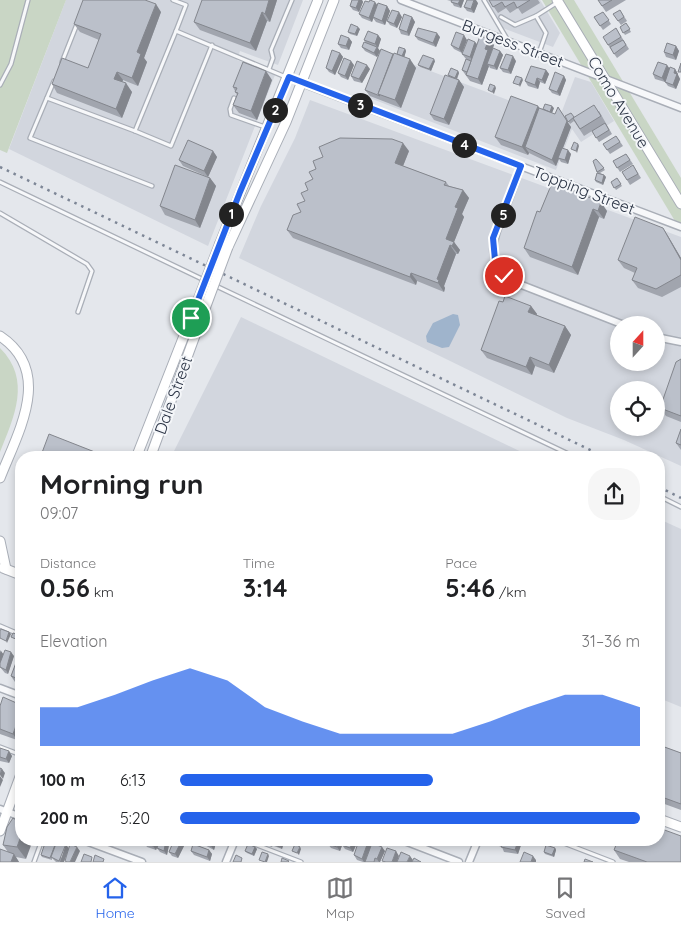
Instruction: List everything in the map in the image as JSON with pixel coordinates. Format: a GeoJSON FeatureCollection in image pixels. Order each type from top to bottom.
{"type":"FeatureCollection","features":[{"type":"Feature","properties":{"kind":"main road","name":"Dale Street"},"geometry":{"type":"LineString","coordinates":[[152,451],[220,243],[289,77],[317,0]]}},
{"type":"Feature","properties":{"kind":"main road","name":"Dale Street"},"geometry":{"type":"LineString","coordinates":[[139,451],[195,320],[302,83],[334,0]]}},
{"type":"Feature","properties":{"kind":"main road","name":"Como Avenue"},"geometry":{"type":"LineString","coordinates":[[558,1],[681,204]]}},
{"type":"Feature","properties":{"kind":"main road"},"geometry":{"type":"LineString","coordinates":[[0,336],[11,345],[22,360],[29,379],[30,392],[25,415],[0,478]]}},
{"type":"Feature","properties":{"kind":"main road"},"geometry":{"type":"LineString","coordinates":[[0,542],[3,568],[15,573]]}},
{"type":"Feature","properties":{"kind":"main road"},"geometry":{"type":"LineString","coordinates":[[0,831],[4,810],[15,787]]}},
{"type":"Feature","properties":{"kind":"main road"},"geometry":{"type":"LineString","coordinates":[[665,821],[681,827]]}},
{"type":"Feature","properties":{"kind":"street","name":"Burgess Street"},"geometry":{"type":"LineString","coordinates":[[401,0],[681,108]]}},
{"type":"Feature","properties":{"kind":"street","name":"Topping Street"},"geometry":{"type":"LineString","coordinates":[[302,83],[681,227]]}},
{"type":"Feature","properties":{"kind":"street"},"geometry":{"type":"LineString","coordinates":[[521,166],[493,238],[493,251],[498,266],[504,276],[514,282],[610,320]]}},
{"type":"Feature","properties":{"kind":"street"},"geometry":{"type":"LineString","coordinates":[[665,339],[681,342]]}},
{"type":"Feature","properties":{"kind":"street"},"geometry":{"type":"LineString","coordinates":[[0,688],[15,694]]}},
{"type":"Feature","properties":{"kind":"street"},"geometry":{"type":"LineString","coordinates":[[99,846],[142,862]]}},
{"type":"Feature","properties":{"kind":"street"},"geometry":{"type":"LineString","coordinates":[[226,862],[232,846]]}},
{"type":"Feature","properties":{"kind":"street"},"geometry":{"type":"LineString","coordinates":[[418,846],[459,862]]}},
{"type":"Feature","properties":{"kind":"street"},"geometry":{"type":"LineString","coordinates":[[469,862],[476,846]]}},
{"type":"Feature","properties":{"kind":"lane"},"geometry":{"type":"LineString","coordinates":[[0,85],[12,64],[28,0]]}},
{"type":"Feature","properties":{"kind":"lane"},"geometry":{"type":"LineString","coordinates":[[135,131],[186,5],[173,0]]}},
{"type":"Feature","properties":{"kind":"lane"},"geometry":{"type":"LineString","coordinates":[[269,69],[273,58],[271,50],[292,0]]}},
{"type":"Feature","properties":{"kind":"lane"},"geometry":{"type":"LineString","coordinates":[[484,0],[509,42]]}},
{"type":"Feature","properties":{"kind":"lane"},"geometry":{"type":"LineString","coordinates":[[501,16],[515,25],[536,16],[558,1]]}},
{"type":"Feature","properties":{"kind":"lane"},"geometry":{"type":"LineString","coordinates":[[536,16],[546,33],[539,53]]}},
{"type":"Feature","properties":{"kind":"lane"},"geometry":{"type":"LineString","coordinates":[[61,63],[80,18]]}},
{"type":"Feature","properties":{"kind":"lane","name":"Topping Street"},"geometry":{"type":"LineString","coordinates":[[176,31],[302,83]]}},
{"type":"Feature","properties":{"kind":"lane"},"geometry":{"type":"LineString","coordinates":[[46,98],[171,146],[212,46]]}},
{"type":"Feature","properties":{"kind":"lane"},"geometry":{"type":"LineString","coordinates":[[58,72],[30,138],[152,186]]}},
{"type":"Feature","properties":{"kind":"lane"},"geometry":{"type":"LineString","coordinates":[[234,98],[230,109],[231,115],[268,128]]}},
{"type":"Feature","properties":{"kind":"lane"},"geometry":{"type":"LineString","coordinates":[[0,182],[562,451]]}},
{"type":"Feature","properties":{"kind":"lane"},"geometry":{"type":"LineString","coordinates":[[0,213],[87,264],[92,271],[78,312]]}},
{"type":"Feature","properties":{"kind":"lane"},"geometry":{"type":"LineString","coordinates":[[665,499],[681,507]]}},
{"type":"Feature","properties":{"kind":"lane"},"geometry":{"type":"LineString","coordinates":[[0,626],[15,632]]}},
{"type":"Feature","properties":{"kind":"lane"},"geometry":{"type":"LineString","coordinates":[[0,747],[15,753]]}},
{"type":"Feature","properties":{"kind":"lane"},"geometry":{"type":"LineString","coordinates":[[34,862],[40,846]]}},
{"type":"Feature","properties":{"kind":"lane"},"geometry":{"type":"LineString","coordinates":[[260,846],[301,862]]}},
{"type":"Feature","properties":{"kind":"lane"},"geometry":{"type":"LineString","coordinates":[[572,846],[613,862]]}},
{"type":"Feature","properties":{"kind":"shaded area"},"geometry":{"type":"Polygon","coordinates":[[[66,0],[303,0],[278,65],[240,51],[237,60],[275,75],[208,246],[9,149],[66,0]]]}},
{"type":"Feature","properties":{"kind":"shaded area"},"geometry":{"type":"Polygon","coordinates":[[[484,0],[540,0],[560,33],[553,47],[500,27],[484,0]]]}},
{"type":"Feature","properties":{"kind":"shaded area"},"geometry":{"type":"Polygon","coordinates":[[[385,54],[559,119],[575,77],[591,82],[614,121],[581,142],[572,129],[556,170],[367,97],[385,54]]]}},
{"type":"Feature","properties":{"kind":"shaded area"},"geometry":{"type":"Polygon","coordinates":[[[310,100],[681,237],[681,466],[665,459],[665,451],[648,451],[614,436],[665,436],[665,381],[610,381],[610,435],[567,418],[239,258],[261,206],[295,138],[310,100]]]}},
{"type":"Feature","properties":{"kind":"shaded area"},"geometry":{"type":"Polygon","coordinates":[[[241,317],[520,451],[174,451],[241,317]]]}},
{"type":"Feature","properties":{"kind":"shaded area"},"geometry":{"type":"Polygon","coordinates":[[[665,522],[681,529],[681,707],[665,700],[665,522]]]}},
{"type":"Feature","properties":{"kind":"green space"},"geometry":{"type":"Polygon","coordinates":[[[0,0],[66,0],[7,153],[0,150],[0,0]]]}},
{"type":"Feature","properties":{"kind":"green space"},"geometry":{"type":"Polygon","coordinates":[[[542,0],[574,0],[681,178],[681,231],[542,0]]]}},
{"type":"Feature","properties":{"kind":"green space"},"geometry":{"type":"Polygon","coordinates":[[[0,348],[10,360],[18,386],[15,412],[0,452],[0,348]]]}},
{"type":"Feature","properties":{"kind":"water"},"geometry":{"type":"Polygon","coordinates":[[[453,314],[458,315],[460,325],[449,347],[442,348],[427,342],[426,336],[433,323],[453,314]]]}},
{"type":"Feature","properties":{"kind":"building"},"geometry":{"type":"Polygon","coordinates":[[[83,0],[145,0],[156,4],[137,52],[141,54],[132,78],[117,72],[114,79],[126,83],[116,109],[52,84],[62,58],[88,68],[101,34],[74,24],[83,0]]]}},
{"type":"Feature","properties":{"kind":"building"},"geometry":{"type":"Polygon","coordinates":[[[202,0],[269,0],[265,14],[262,12],[250,43],[194,22],[202,0]]]}},
{"type":"Feature","properties":{"kind":"building"},"geometry":{"type":"Polygon","coordinates":[[[352,0],[359,0],[356,8],[350,6],[352,0]]]}},
{"type":"Feature","properties":{"kind":"building"},"geometry":{"type":"Polygon","coordinates":[[[370,0],[375,2],[369,18],[359,14],[365,1],[369,2],[370,0]]]}},
{"type":"Feature","properties":{"kind":"building"},"geometry":{"type":"Polygon","coordinates":[[[452,0],[460,0],[458,4],[451,2],[452,0]]]}},
{"type":"Feature","properties":{"kind":"building"},"geometry":{"type":"Polygon","coordinates":[[[467,0],[474,0],[471,9],[464,7],[467,0]]]}},
{"type":"Feature","properties":{"kind":"building"},"geometry":{"type":"Polygon","coordinates":[[[489,0],[530,0],[517,8],[514,2],[505,7],[502,2],[493,7],[489,0]]]}},
{"type":"Feature","properties":{"kind":"building"},"geometry":{"type":"Polygon","coordinates":[[[598,0],[612,0],[602,6],[598,0]]]}},
{"type":"Feature","properties":{"kind":"building"},"geometry":{"type":"Polygon","coordinates":[[[378,3],[387,6],[382,21],[373,17],[378,3]]]}},
{"type":"Feature","properties":{"kind":"building"},"geometry":{"type":"Polygon","coordinates":[[[392,10],[399,12],[394,24],[387,21],[392,10]]]}},
{"type":"Feature","properties":{"kind":"building"},"geometry":{"type":"Polygon","coordinates":[[[620,10],[624,17],[618,21],[613,14],[620,10]]]}},
{"type":"Feature","properties":{"kind":"building"},"geometry":{"type":"Polygon","coordinates":[[[603,12],[609,20],[600,26],[594,17],[603,12]]]}},
{"type":"Feature","properties":{"kind":"building"},"geometry":{"type":"Polygon","coordinates":[[[404,14],[412,17],[407,32],[399,29],[404,14]]]}},
{"type":"Feature","properties":{"kind":"building"},"geometry":{"type":"Polygon","coordinates":[[[626,23],[630,29],[623,33],[620,27],[626,23]]]}},
{"type":"Feature","properties":{"kind":"building"},"geometry":{"type":"Polygon","coordinates":[[[351,24],[358,27],[355,34],[348,32],[351,24]]]}},
{"type":"Feature","properties":{"kind":"building"},"geometry":{"type":"Polygon","coordinates":[[[418,28],[437,33],[433,43],[415,36],[418,28]]]}},
{"type":"Feature","properties":{"kind":"building"},"geometry":{"type":"Polygon","coordinates":[[[616,28],[621,37],[608,45],[603,37],[616,28]]]}},
{"type":"Feature","properties":{"kind":"building"},"geometry":{"type":"Polygon","coordinates":[[[368,31],[378,35],[375,44],[364,40],[368,31]]]}},
{"type":"Feature","properties":{"kind":"building"},"geometry":{"type":"Polygon","coordinates":[[[456,32],[464,35],[459,49],[451,45],[456,32]]]}},
{"type":"Feature","properties":{"kind":"building"},"geometry":{"type":"Polygon","coordinates":[[[341,35],[349,38],[346,46],[338,44],[341,35]]]}},
{"type":"Feature","properties":{"kind":"building"},"geometry":{"type":"Polygon","coordinates":[[[480,36],[489,39],[485,49],[488,50],[478,79],[466,75],[480,36]]]}},
{"type":"Feature","properties":{"kind":"building"},"geometry":{"type":"Polygon","coordinates":[[[468,39],[475,42],[470,57],[462,54],[468,39]]]}},
{"type":"Feature","properties":{"kind":"building"},"geometry":{"type":"Polygon","coordinates":[[[623,40],[626,45],[614,54],[610,47],[623,40]]]}},
{"type":"Feature","properties":{"kind":"building"},"geometry":{"type":"Polygon","coordinates":[[[364,42],[377,47],[374,53],[362,47],[364,42]]]}},
{"type":"Feature","properties":{"kind":"building"},"geometry":{"type":"Polygon","coordinates":[[[667,43],[676,46],[673,55],[664,52],[667,43]]]}},
{"type":"Feature","properties":{"kind":"building"},"geometry":{"type":"Polygon","coordinates":[[[399,47],[405,49],[402,56],[397,54],[399,47]]]}},
{"type":"Feature","properties":{"kind":"building"},"geometry":{"type":"Polygon","coordinates":[[[493,48],[500,51],[494,66],[487,64],[493,48]]]}},
{"type":"Feature","properties":{"kind":"building"},"geometry":{"type":"Polygon","coordinates":[[[381,49],[393,54],[378,94],[380,96],[365,90],[381,49]]]}},
{"type":"Feature","properties":{"kind":"building"},"geometry":{"type":"Polygon","coordinates":[[[332,50],[340,53],[332,71],[326,68],[332,50]]]}},
{"type":"Feature","properties":{"kind":"building"},"geometry":{"type":"Polygon","coordinates":[[[394,53],[410,59],[395,100],[378,94],[394,53]]]}},
{"type":"Feature","properties":{"kind":"building"},"geometry":{"type":"Polygon","coordinates":[[[506,54],[513,56],[508,70],[500,68],[506,54]]]}},
{"type":"Feature","properties":{"kind":"building"},"geometry":{"type":"Polygon","coordinates":[[[423,55],[434,59],[429,69],[418,65],[423,55]]]}},
{"type":"Feature","properties":{"kind":"building"},"geometry":{"type":"Polygon","coordinates":[[[344,58],[351,61],[345,76],[338,73],[344,58]]]}},
{"type":"Feature","properties":{"kind":"building"},"geometry":{"type":"Polygon","coordinates":[[[466,59],[471,61],[467,72],[462,70],[466,59]]]}},
{"type":"Feature","properties":{"kind":"building"},"geometry":{"type":"Polygon","coordinates":[[[357,61],[367,65],[359,79],[351,76],[357,61]]]}},
{"type":"Feature","properties":{"kind":"building"},"geometry":{"type":"Polygon","coordinates":[[[243,62],[266,71],[251,111],[233,105],[238,93],[235,92],[237,88],[233,87],[243,62]]]}},
{"type":"Feature","properties":{"kind":"building"},"geometry":{"type":"Polygon","coordinates":[[[658,62],[667,65],[662,78],[653,74],[658,62]]]}},
{"type":"Feature","properties":{"kind":"building"},"geometry":{"type":"Polygon","coordinates":[[[531,66],[546,70],[542,80],[537,78],[535,85],[525,81],[531,66]]]}},
{"type":"Feature","properties":{"kind":"building"},"geometry":{"type":"Polygon","coordinates":[[[670,67],[675,69],[674,73],[677,74],[673,85],[665,82],[670,67]]]}},
{"type":"Feature","properties":{"kind":"building"},"geometry":{"type":"Polygon","coordinates":[[[451,68],[458,71],[455,78],[448,75],[451,68]]]}},
{"type":"Feature","properties":{"kind":"building"},"geometry":{"type":"Polygon","coordinates":[[[555,72],[564,76],[557,92],[549,89],[555,72]]]}},
{"type":"Feature","properties":{"kind":"building"},"geometry":{"type":"Polygon","coordinates":[[[445,75],[459,80],[444,119],[430,114],[445,75]]]}},
{"type":"Feature","properties":{"kind":"building"},"geometry":{"type":"Polygon","coordinates":[[[516,76],[522,78],[519,85],[513,83],[516,76]]]}},
{"type":"Feature","properties":{"kind":"building"},"geometry":{"type":"Polygon","coordinates":[[[490,84],[495,86],[492,92],[488,90],[490,84]]]}},
{"type":"Feature","properties":{"kind":"building"},"geometry":{"type":"Polygon","coordinates":[[[511,96],[538,106],[522,147],[495,137],[511,96]]]}},
{"type":"Feature","properties":{"kind":"building"},"geometry":{"type":"Polygon","coordinates":[[[545,104],[552,106],[550,112],[543,109],[545,104]]]}},
{"type":"Feature","properties":{"kind":"building"},"geometry":{"type":"Polygon","coordinates":[[[594,105],[601,116],[580,129],[573,118],[594,105]]]}},
{"type":"Feature","properties":{"kind":"building"},"geometry":{"type":"Polygon","coordinates":[[[558,107],[567,121],[552,160],[525,147],[539,108],[555,114],[558,107]]]}},
{"type":"Feature","properties":{"kind":"building"},"geometry":{"type":"Polygon","coordinates":[[[571,113],[574,117],[568,122],[565,116],[571,113]]]}},
{"type":"Feature","properties":{"kind":"building"},"geometry":{"type":"Polygon","coordinates":[[[605,123],[609,130],[596,138],[592,131],[605,123]]]}},
{"type":"Feature","properties":{"kind":"building"},"geometry":{"type":"Polygon","coordinates":[[[616,136],[620,142],[607,150],[603,144],[616,136]]]}},
{"type":"Feature","properties":{"kind":"building"},"geometry":{"type":"Polygon","coordinates":[[[340,138],[392,139],[403,143],[395,163],[446,182],[444,185],[463,190],[455,207],[458,208],[446,239],[454,242],[452,246],[450,245],[437,279],[439,280],[438,283],[411,273],[410,277],[287,230],[293,215],[301,212],[297,204],[305,201],[301,193],[308,190],[305,183],[313,179],[309,172],[316,169],[313,161],[323,157],[319,147],[340,138]]]}},
{"type":"Feature","properties":{"kind":"building"},"geometry":{"type":"Polygon","coordinates":[[[188,140],[213,151],[204,171],[179,160],[188,140]]]}},
{"type":"Feature","properties":{"kind":"building"},"geometry":{"type":"Polygon","coordinates":[[[574,142],[578,144],[576,151],[571,149],[574,142]]]}},
{"type":"Feature","properties":{"kind":"building"},"geometry":{"type":"Polygon","coordinates":[[[562,148],[568,150],[565,160],[558,158],[562,148]]]}},
{"type":"Feature","properties":{"kind":"building"},"geometry":{"type":"Polygon","coordinates":[[[626,154],[630,160],[617,168],[613,161],[626,154]]]}},
{"type":"Feature","properties":{"kind":"building"},"geometry":{"type":"Polygon","coordinates":[[[596,159],[604,168],[597,172],[593,161],[596,159]]]}},
{"type":"Feature","properties":{"kind":"building"},"geometry":{"type":"Polygon","coordinates":[[[175,165],[210,178],[195,220],[160,206],[175,165]]]}},
{"type":"Feature","properties":{"kind":"building"},"geometry":{"type":"Polygon","coordinates":[[[633,165],[638,174],[627,180],[622,172],[633,165]]]}},
{"type":"Feature","properties":{"kind":"building"},"geometry":{"type":"Polygon","coordinates":[[[597,173],[604,175],[602,183],[595,180],[597,173]]]}},
{"type":"Feature","properties":{"kind":"building"},"geometry":{"type":"Polygon","coordinates":[[[617,178],[621,184],[614,188],[611,182],[617,178]]]}},
{"type":"Feature","properties":{"kind":"building"},"geometry":{"type":"Polygon","coordinates":[[[552,183],[601,202],[598,211],[593,209],[572,267],[524,248],[537,211],[540,212],[552,183]]]}},
{"type":"Feature","properties":{"kind":"building"},"geometry":{"type":"Polygon","coordinates":[[[635,217],[663,228],[681,260],[681,275],[656,289],[632,280],[637,268],[618,260],[635,217]]]}},
{"type":"Feature","properties":{"kind":"building"},"geometry":{"type":"Polygon","coordinates":[[[505,296],[531,306],[528,312],[565,326],[549,365],[530,357],[526,367],[481,350],[499,301],[503,302],[505,296]]]}},
{"type":"Feature","properties":{"kind":"building"},"geometry":{"type":"Polygon","coordinates":[[[681,359],[681,416],[665,410],[665,394],[676,362],[681,359]]]}},
{"type":"Feature","properties":{"kind":"building"},"geometry":{"type":"Polygon","coordinates":[[[681,429],[681,445],[676,443],[681,429]]]}},
{"type":"Feature","properties":{"kind":"building"},"geometry":{"type":"Polygon","coordinates":[[[49,434],[92,451],[43,451],[49,434]]]}},
{"type":"Feature","properties":{"kind":"building"},"geometry":{"type":"Polygon","coordinates":[[[1,629],[9,632],[6,641],[0,638],[1,629]]]}},
{"type":"Feature","properties":{"kind":"building"},"geometry":{"type":"Polygon","coordinates":[[[5,650],[11,652],[6,670],[0,667],[5,650]]]}},
{"type":"Feature","properties":{"kind":"building"},"geometry":{"type":"Polygon","coordinates":[[[15,665],[15,678],[11,676],[15,665]]]}},
{"type":"Feature","properties":{"kind":"building"},"geometry":{"type":"Polygon","coordinates":[[[3,697],[15,702],[15,728],[13,734],[0,729],[0,706],[3,697]]]}},
{"type":"Feature","properties":{"kind":"building"},"geometry":{"type":"Polygon","coordinates":[[[665,747],[681,753],[681,804],[665,798],[665,747]]]}},
{"type":"Feature","properties":{"kind":"building"},"geometry":{"type":"Polygon","coordinates":[[[0,748],[9,751],[6,759],[0,757],[0,748]]]}},
{"type":"Feature","properties":{"kind":"building"},"geometry":{"type":"Polygon","coordinates":[[[13,818],[15,819],[15,846],[17,847],[3,845],[7,827],[13,818]]]}},
{"type":"Feature","properties":{"kind":"building"},"geometry":{"type":"Polygon","coordinates":[[[665,830],[681,836],[681,862],[647,862],[614,850],[616,846],[665,846],[665,830]]]}},
{"type":"Feature","properties":{"kind":"building"},"geometry":{"type":"Polygon","coordinates":[[[44,846],[55,846],[50,858],[41,855],[44,846]]]}},
{"type":"Feature","properties":{"kind":"building"},"geometry":{"type":"Polygon","coordinates":[[[55,846],[65,846],[59,861],[51,857],[55,846]]]}},
{"type":"Feature","properties":{"kind":"building"},"geometry":{"type":"Polygon","coordinates":[[[69,846],[77,847],[70,862],[65,861],[69,846]]]}},
{"type":"Feature","properties":{"kind":"building"},"geometry":{"type":"Polygon","coordinates":[[[158,846],[165,846],[164,851],[157,848],[158,846]]]}},
{"type":"Feature","properties":{"kind":"building"},"geometry":{"type":"Polygon","coordinates":[[[172,846],[179,846],[175,854],[169,852],[172,846]]]}},
{"type":"Feature","properties":{"kind":"building"},"geometry":{"type":"Polygon","coordinates":[[[192,846],[209,850],[207,857],[191,851],[192,846]]]}},
{"type":"Feature","properties":{"kind":"building"},"geometry":{"type":"Polygon","coordinates":[[[247,846],[255,847],[252,854],[245,851],[247,846]]]}},
{"type":"Feature","properties":{"kind":"building"},"geometry":{"type":"Polygon","coordinates":[[[294,846],[300,847],[297,853],[292,851],[294,846]]]}},
{"type":"Feature","properties":{"kind":"building"},"geometry":{"type":"Polygon","coordinates":[[[357,846],[367,846],[362,859],[354,855],[357,846]]]}},
{"type":"Feature","properties":{"kind":"building"},"geometry":{"type":"Polygon","coordinates":[[[371,846],[382,847],[374,862],[365,862],[371,846]]]}},
{"type":"Feature","properties":{"kind":"building"},"geometry":{"type":"Polygon","coordinates":[[[502,846],[516,846],[515,850],[502,846]]]}},
{"type":"Feature","properties":{"kind":"building"},"geometry":{"type":"Polygon","coordinates":[[[546,846],[555,848],[552,855],[544,852],[546,846]]]}},
{"type":"Feature","properties":{"kind":"building"},"geometry":{"type":"Polygon","coordinates":[[[387,848],[396,851],[392,862],[382,861],[387,848]]]}},
{"type":"Feature","properties":{"kind":"building"},"geometry":{"type":"Polygon","coordinates":[[[0,849],[14,854],[11,862],[0,862],[0,849]]]}},
{"type":"Feature","properties":{"kind":"building"},"geometry":{"type":"Polygon","coordinates":[[[262,852],[268,854],[265,862],[259,860],[262,852]]]}},
{"type":"Feature","properties":{"kind":"building"},"geometry":{"type":"Polygon","coordinates":[[[401,852],[410,856],[407,862],[397,862],[401,852]]]}},
{"type":"Feature","properties":{"kind":"building"},"geometry":{"type":"Polygon","coordinates":[[[524,852],[533,856],[531,862],[520,862],[524,852]]]}},
{"type":"Feature","properties":{"kind":"building"},"geometry":{"type":"Polygon","coordinates":[[[84,854],[92,857],[91,862],[81,862],[84,854]]]}},
{"type":"Feature","properties":{"kind":"building"},"geometry":{"type":"Polygon","coordinates":[[[95,855],[104,859],[103,862],[93,862],[95,855]]]}},
{"type":"Feature","properties":{"kind":"building"},"geometry":{"type":"Polygon","coordinates":[[[236,855],[242,858],[241,862],[233,862],[236,855]]]}},
{"type":"Feature","properties":{"kind":"building"},"geometry":{"type":"Polygon","coordinates":[[[282,858],[289,861],[281,862],[282,858]]]}},
{"type":"Feature","properties":{"kind":"building"},"geometry":{"type":"Polygon","coordinates":[[[414,858],[421,862],[412,862],[414,858]]]}},
{"type":"Feature","properties":{"kind":"railway"},"geometry":{"type":"LineString","coordinates":[[0,167],[592,451]]}},
{"type":"Feature","properties":{"kind":"railway"},"geometry":{"type":"LineString","coordinates":[[665,490],[681,498]]}},
{"type":"Feature","properties":{"kind":"route"},"geometry":{"type":"LineString","coordinates":[[191,318],[240,192],[289,77],[521,166],[493,238],[495,260],[504,276]]}}]}
